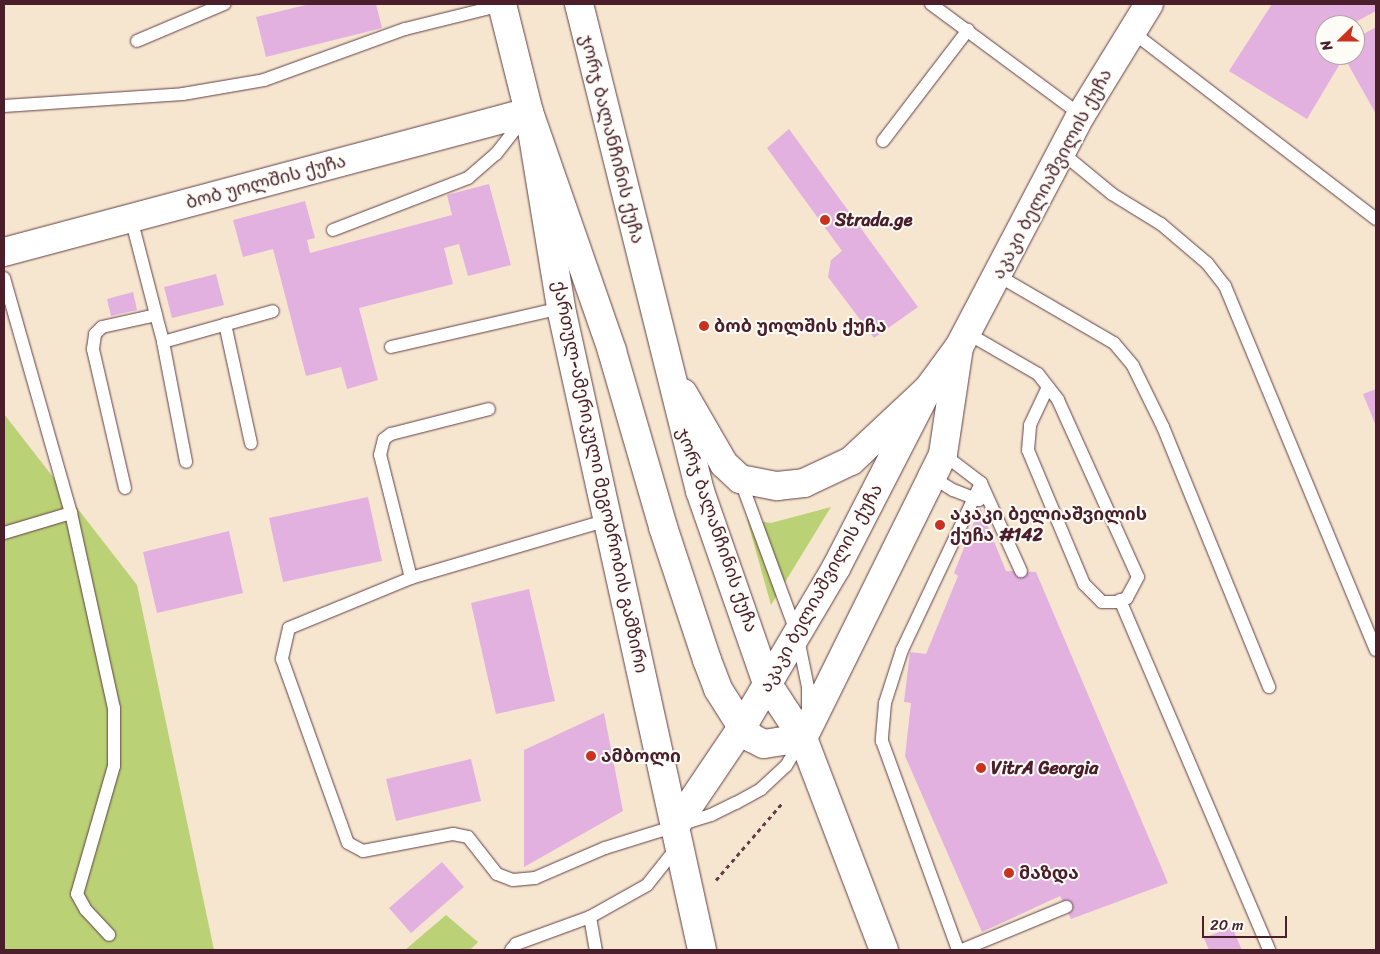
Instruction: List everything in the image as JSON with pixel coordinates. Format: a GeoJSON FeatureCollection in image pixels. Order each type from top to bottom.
{"type":"FeatureCollection","features":[{"type":"Feature","properties":{"kind":"main road","name":"ჯორჯ ბალანჩინის ქუჩა"},"geometry":{"type":"LineString","coordinates":[[579,4],[667,366],[700,491],[767,684],[803,738],[884,950]]}},
{"type":"Feature","properties":{"kind":"main road","name":"აკაკი ბელიაშვილის ქუჩა"},"geometry":{"type":"LineString","coordinates":[[677,835],[836,568],[928,389],[963,340],[1081,115],[1149,4]]}},
{"type":"Feature","properties":{"kind":"main road","name":"ქართულ-ამერიკული მეგობრობის გამზირი"},"geometry":{"type":"LineString","coordinates":[[502,5],[529,112],[561,308],[702,950]]}},
{"type":"Feature","properties":{"kind":"main road"},"geometry":{"type":"LineString","coordinates":[[529,112],[612,351],[663,526],[718,689],[742,727],[752,738],[764,744],[803,738]]}},
{"type":"Feature","properties":{"kind":"main road","name":"ბობ უოლშის ქუჩა"},"geometry":{"type":"LineString","coordinates":[[4,252],[529,112]]}},
{"type":"Feature","properties":{"kind":"main road","name":"აკაკი ბელიაშვილის ქუჩა"},"geometry":{"type":"LineString","coordinates":[[803,738],[938,466],[963,340]]}},
{"type":"Feature","properties":{"kind":"main road"},"geometry":{"type":"LineString","coordinates":[[667,366],[724,464],[740,479],[777,486],[804,483],[828,474],[867,448],[928,389]]}},
{"type":"Feature","properties":{"kind":"lane"},"geometry":{"type":"LineString","coordinates":[[137,41],[224,4]]}},
{"type":"Feature","properties":{"kind":"lane"},"geometry":{"type":"LineString","coordinates":[[931,4],[1081,115]]}},
{"type":"Feature","properties":{"kind":"lane"},"geometry":{"type":"LineString","coordinates":[[4,106],[183,94],[264,80],[405,29],[502,5]]}},
{"type":"Feature","properties":{"kind":"lane"},"geometry":{"type":"LineString","coordinates":[[883,141],[968,30]]}},
{"type":"Feature","properties":{"kind":"lane"},"geometry":{"type":"LineString","coordinates":[[1131,31],[1376,219]]}},
{"type":"Feature","properties":{"kind":"lane"},"geometry":{"type":"LineString","coordinates":[[333,230],[468,178],[496,154],[529,112]]}},
{"type":"Feature","properties":{"kind":"lane"},"geometry":{"type":"LineString","coordinates":[[1061,152],[1112,194],[1161,224],[1207,263],[1225,286],[1376,650]]}},
{"type":"Feature","properties":{"kind":"lane"},"geometry":{"type":"LineString","coordinates":[[131,218],[163,342],[186,462]]}},
{"type":"Feature","properties":{"kind":"lane"},"geometry":{"type":"LineString","coordinates":[[997,276],[1114,343],[1133,366],[1163,427],[1269,687]]}},
{"type":"Feature","properties":{"kind":"lane"},"geometry":{"type":"LineString","coordinates":[[4,278],[71,513],[114,708],[114,766],[77,894],[86,910],[109,935]]}},
{"type":"Feature","properties":{"kind":"lane"},"geometry":{"type":"LineString","coordinates":[[391,348],[561,308]]}},
{"type":"Feature","properties":{"kind":"lane"},"geometry":{"type":"LineString","coordinates":[[163,342],[273,310]]}},
{"type":"Feature","properties":{"kind":"lane"},"geometry":{"type":"LineString","coordinates":[[125,488],[93,348],[95,334],[102,327],[156,315]]}},
{"type":"Feature","properties":{"kind":"lane"},"geometry":{"type":"LineString","coordinates":[[225,324],[251,443]]}},
{"type":"Feature","properties":{"kind":"lane"},"geometry":{"type":"LineString","coordinates":[[963,340],[1038,374],[1048,387],[1058,400],[1138,577],[1135,587],[1120,600],[1102,602],[1084,584],[1028,450],[1030,424],[1048,387]]}},
{"type":"Feature","properties":{"kind":"lane"},"geometry":{"type":"LineString","coordinates":[[411,578],[380,455],[381,446],[390,434],[488,409]]}},
{"type":"Feature","properties":{"kind":"lane"},"geometry":{"type":"LineString","coordinates":[[938,466],[981,483],[1021,571]]}},
{"type":"Feature","properties":{"kind":"lane"},"geometry":{"type":"LineString","coordinates":[[938,466],[972,499],[989,501]]}},
{"type":"Feature","properties":{"kind":"lane"},"geometry":{"type":"LineString","coordinates":[[608,520],[411,578],[289,628],[283,645],[282,658],[348,843],[363,851],[453,834],[468,837],[497,874],[513,880],[535,878],[605,848],[677,835],[761,789],[786,766],[803,738],[808,687],[797,634],[740,479]]}},
{"type":"Feature","properties":{"kind":"lane"},"geometry":{"type":"LineString","coordinates":[[958,950],[882,742],[885,703],[902,650],[981,483]]}},
{"type":"Feature","properties":{"kind":"lane"},"geometry":{"type":"LineString","coordinates":[[4,533],[71,513]]}},
{"type":"Feature","properties":{"kind":"lane"},"geometry":{"type":"LineString","coordinates":[[1120,600],[1269,950]]}},
{"type":"Feature","properties":{"kind":"lane"},"geometry":{"type":"LineString","coordinates":[[511,950],[516,944],[590,917],[646,885],[677,835]]}},
{"type":"Feature","properties":{"kind":"lane"},"geometry":{"type":"LineString","coordinates":[[962,950],[1066,907]]}},
{"type":"Feature","properties":{"kind":"lane"},"geometry":{"type":"LineString","coordinates":[[590,917],[595,950]]}},
{"type":"Feature","properties":{"kind":"path"},"geometry":{"type":"LineString","coordinates":[[715,881],[783,802]]}},
{"type":"Feature","properties":{"kind":"green space"},"geometry":{"type":"Polygon","coordinates":[[[4,414],[137,585],[214,950],[4,950],[4,414]]]}},
{"type":"Feature","properties":{"kind":"green space"},"geometry":{"type":"Polygon","coordinates":[[[831,507],[771,605],[747,519],[771,523],[831,507]]]}},
{"type":"Feature","properties":{"kind":"green space"},"geometry":{"type":"Polygon","coordinates":[[[446,915],[478,942],[470,950],[405,950],[446,915]]]}},
{"type":"Feature","properties":{"kind":"building"},"geometry":{"type":"Polygon","coordinates":[[[310,4],[376,4],[382,28],[266,57],[256,17],[310,4]]]}},
{"type":"Feature","properties":{"kind":"building"},"geometry":{"type":"Polygon","coordinates":[[[1272,4],[1376,4],[1376,11],[1365,17],[1365,15],[1315,15],[1315,65],[1339,65],[1307,119],[1229,71],[1272,4]]]}},
{"type":"Feature","properties":{"kind":"building"},"geometry":{"type":"Polygon","coordinates":[[[1376,27],[1376,114],[1348,65],[1365,65],[1365,33],[1376,27]]]}},
{"type":"Feature","properties":{"kind":"building"},"geometry":{"type":"Polygon","coordinates":[[[789,129],[918,307],[874,338],[828,277],[831,260],[842,251],[767,148],[789,129]]]}},
{"type":"Feature","properties":{"kind":"building"},"geometry":{"type":"Polygon","coordinates":[[[489,184],[511,265],[468,276],[459,244],[444,248],[453,284],[359,308],[378,380],[347,389],[341,367],[306,376],[273,249],[243,257],[233,220],[305,201],[315,238],[307,240],[310,253],[452,215],[447,195],[489,184]]]}},
{"type":"Feature","properties":{"kind":"building"},"geometry":{"type":"Polygon","coordinates":[[[216,274],[224,305],[172,318],[164,287],[216,274]]]}},
{"type":"Feature","properties":{"kind":"building"},"geometry":{"type":"Polygon","coordinates":[[[133,292],[137,310],[111,316],[107,299],[133,292]]]}},
{"type":"Feature","properties":{"kind":"building"},"geometry":{"type":"Polygon","coordinates":[[[1376,389],[1376,426],[1363,394],[1376,389]]]}},
{"type":"Feature","properties":{"kind":"building"},"geometry":{"type":"Polygon","coordinates":[[[368,497],[382,561],[283,582],[269,518],[368,497]]]}},
{"type":"Feature","properties":{"kind":"building"},"geometry":{"type":"Polygon","coordinates":[[[980,507],[1006,571],[1036,572],[1168,883],[1071,919],[1060,896],[982,932],[905,756],[911,703],[904,702],[910,652],[926,654],[958,576],[954,573],[980,507]]]}},
{"type":"Feature","properties":{"kind":"building"},"geometry":{"type":"Polygon","coordinates":[[[229,531],[243,593],[157,613],[143,552],[229,531]]]}},
{"type":"Feature","properties":{"kind":"building"},"geometry":{"type":"Polygon","coordinates":[[[529,589],[555,701],[496,714],[471,603],[529,589]]]}},
{"type":"Feature","properties":{"kind":"building"},"geometry":{"type":"Polygon","coordinates":[[[604,713],[623,811],[524,867],[524,750],[604,713]]]}},
{"type":"Feature","properties":{"kind":"building"},"geometry":{"type":"Polygon","coordinates":[[[471,759],[481,801],[396,821],[386,779],[471,759]]]}},
{"type":"Feature","properties":{"kind":"building"},"geometry":{"type":"Polygon","coordinates":[[[442,862],[464,887],[411,933],[389,908],[442,862]]]}},
{"type":"Feature","properties":{"kind":"building"},"geometry":{"type":"Polygon","coordinates":[[[1232,927],[1242,950],[1209,950],[1204,938],[1232,927]]]}},
{"type":"Feature","properties":{"kind":"place","name":"Strada.ge"},"geometry":{"type":"Point","coordinates":[825,220]}},
{"type":"Feature","properties":{"kind":"place","name":"ბობ უოლშის ქუჩა"},"geometry":{"type":"Point","coordinates":[704,326]}},
{"type":"Feature","properties":{"kind":"place","name":"აკაკი ბელიაშვილის ქუჩა #142"},"geometry":{"type":"Point","coordinates":[940,525]}},
{"type":"Feature","properties":{"kind":"place","name":"ამბოლი"},"geometry":{"type":"Point","coordinates":[591,756]}},
{"type":"Feature","properties":{"kind":"place","name":"VitrA Georgia"},"geometry":{"type":"Point","coordinates":[981,768]}},
{"type":"Feature","properties":{"kind":"place","name":"მაზდა"},"geometry":{"type":"Point","coordinates":[1009,873]}}]}
